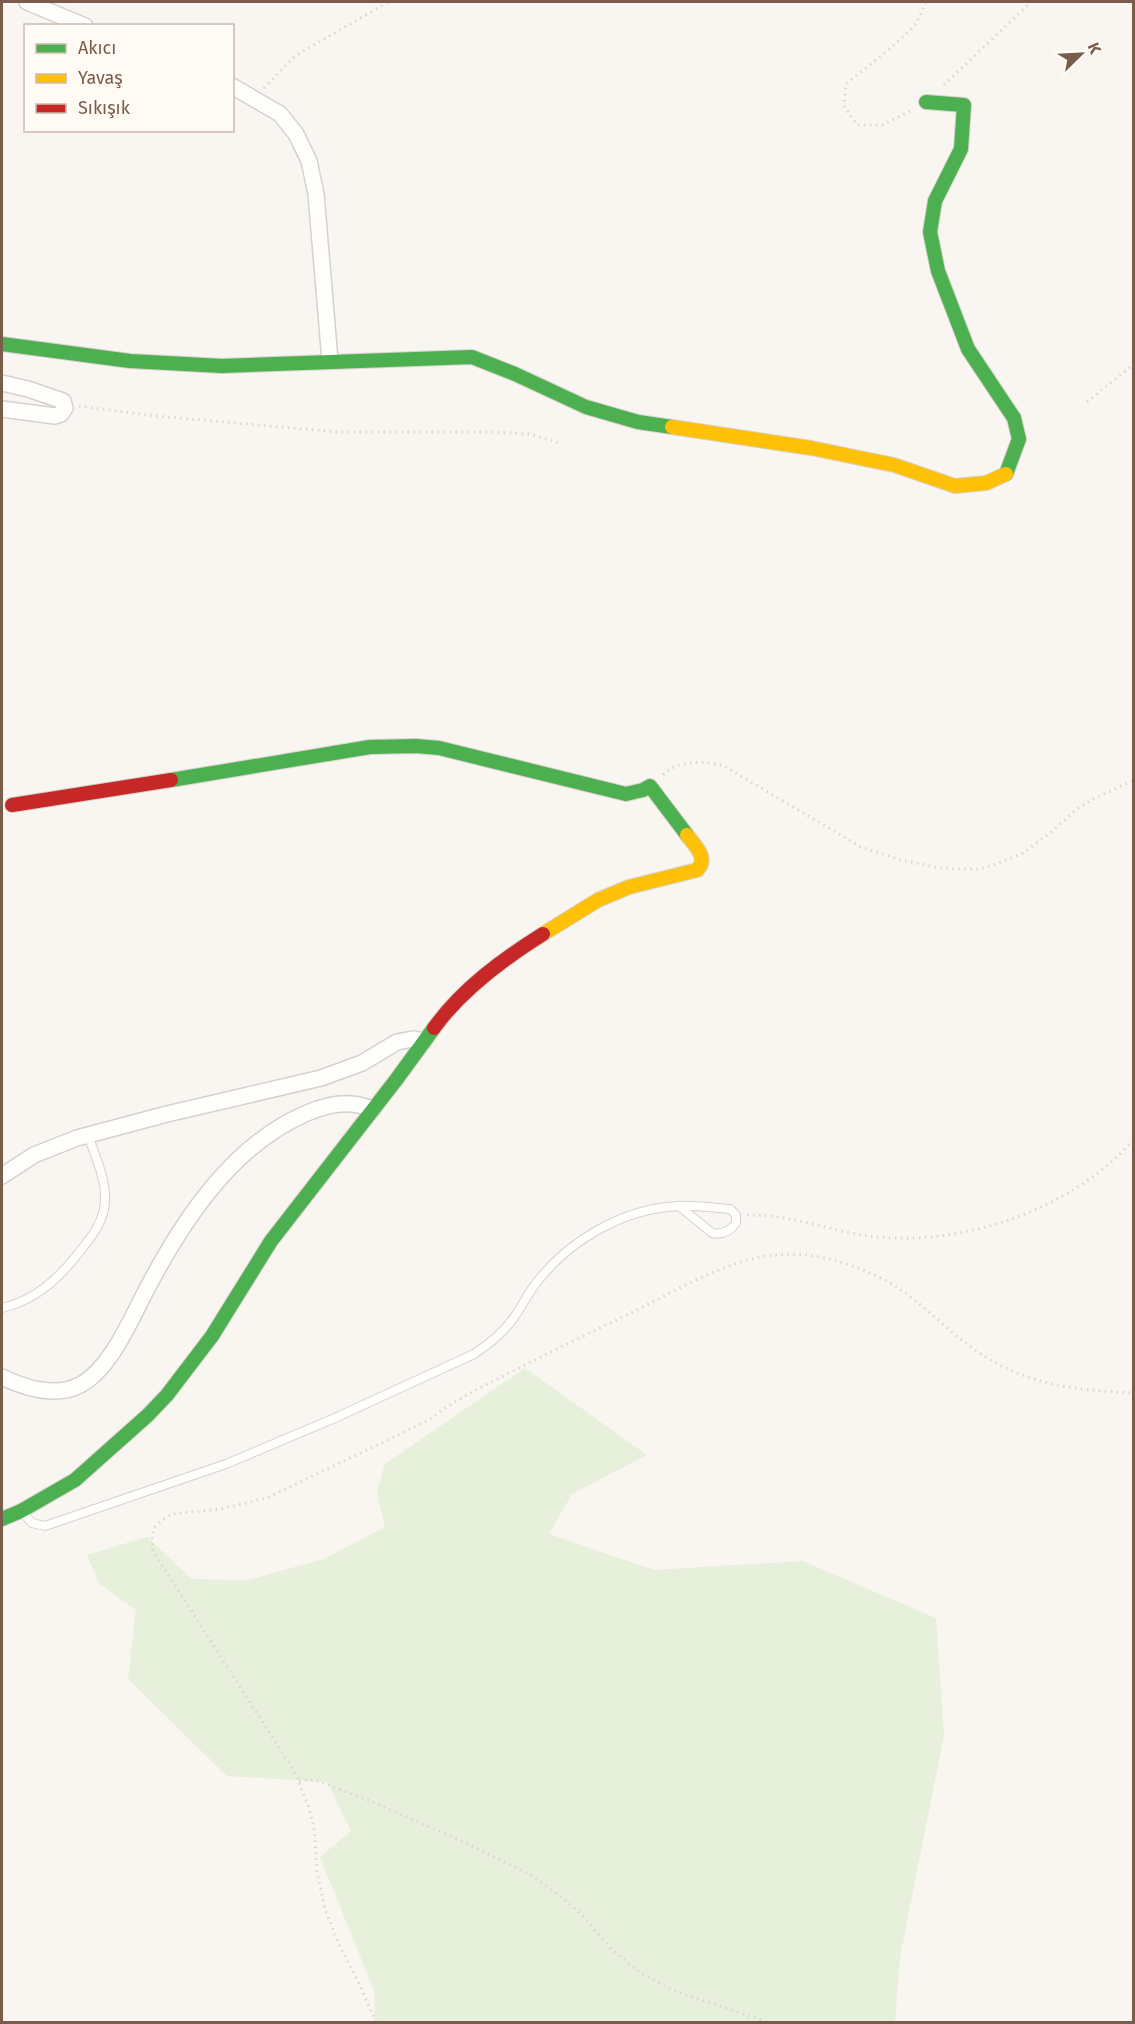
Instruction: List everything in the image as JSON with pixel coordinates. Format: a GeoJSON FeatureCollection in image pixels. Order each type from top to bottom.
{"type":"FeatureCollection","features":[{"type":"Feature","properties":{"kind":"street"},"geometry":{"type":"LineString","coordinates":[[27,2],[80,24]]}},
{"type":"Feature","properties":{"kind":"street"},"geometry":{"type":"LineString","coordinates":[[234,87],[280,114],[303,146],[314,177],[330,362]]}},
{"type":"Feature","properties":{"kind":"street"},"geometry":{"type":"LineString","coordinates":[[2,344],[107,359],[176,365],[222,366],[472,357],[516,374],[578,404],[638,422],[811,448],[894,465],[955,486],[986,483],[1007,473],[1018,440],[1014,418],[968,350],[938,271],[930,232],[935,201],[961,149],[964,105],[926,102]]}},
{"type":"Feature","properties":{"kind":"street"},"geometry":{"type":"LineString","coordinates":[[2,383],[63,401],[65,408],[61,414],[55,416],[2,409]]}},
{"type":"Feature","properties":{"kind":"street"},"geometry":{"type":"LineString","coordinates":[[2,1519],[21,1511],[75,1480],[167,1395],[203,1350],[271,1241],[448,1008],[514,952],[552,926],[614,893],[637,885],[695,872],[701,868],[703,859],[650,786],[626,794],[439,748],[393,744],[369,746],[253,767],[12,805]]}},
{"type":"Feature","properties":{"kind":"street"},"geometry":{"type":"LineString","coordinates":[[2,1176],[34,1155],[88,1135],[321,1078],[362,1063],[405,1039],[413,1038],[423,1041]]}},
{"type":"Feature","properties":{"kind":"street"},"geometry":{"type":"LineString","coordinates":[[2,1377],[27,1387],[61,1392],[89,1379],[106,1363],[151,1281],[182,1231],[238,1158],[278,1127],[312,1111],[350,1104],[373,1109]]}},
{"type":"Feature","properties":{"kind":"lane"},"geometry":{"type":"LineString","coordinates":[[2,1308],[22,1302],[46,1288],[66,1269],[96,1232],[103,1214],[105,1192],[88,1135]]}},
{"type":"Feature","properties":{"kind":"lane"},"geometry":{"type":"LineString","coordinates":[[21,1511],[32,1523],[45,1526],[144,1494],[281,1441],[474,1354],[502,1332],[544,1273],[567,1250],[605,1226],[631,1216],[680,1206],[730,1209],[736,1215],[736,1223],[727,1232],[717,1234],[708,1230],[680,1206]]}},
{"type":"Feature","properties":{"kind":"path"},"geometry":{"type":"LineString","coordinates":[[254,98],[295,56],[388,2]]}},
{"type":"Feature","properties":{"kind":"path"},"geometry":{"type":"LineString","coordinates":[[926,2],[916,24],[892,47],[846,84],[844,106],[857,125],[873,126],[892,121],[926,102],[1031,2]]}},
{"type":"Feature","properties":{"kind":"path"},"geometry":{"type":"LineString","coordinates":[[1087,402],[1134,364]]}},
{"type":"Feature","properties":{"kind":"path"},"geometry":{"type":"LineString","coordinates":[[65,408],[79,406],[156,416],[338,432],[531,434],[562,444]]}},
{"type":"Feature","properties":{"kind":"path"},"geometry":{"type":"LineString","coordinates":[[650,786],[665,771],[675,766],[695,762],[724,766],[861,847],[921,865],[979,869],[1023,853],[1085,804],[1134,780]]}},
{"type":"Feature","properties":{"kind":"path"},"geometry":{"type":"LineString","coordinates":[[736,1215],[767,1216],[847,1232],[892,1238],[925,1238],[959,1234],[1002,1222],[1063,1195],[1099,1172],[1134,1139]]}},
{"type":"Feature","properties":{"kind":"path"},"geometry":{"type":"LineString","coordinates":[[376,2022],[357,1978],[339,1945],[326,1909],[317,1871],[314,1827],[299,1781],[153,1551],[155,1527],[165,1517],[171,1514],[221,1509],[267,1498],[429,1420],[452,1402],[707,1276],[746,1260],[776,1255],[810,1255],[827,1258],[886,1281],[919,1302],[967,1344],[997,1363],[1028,1377],[1069,1388],[1134,1393]]}},
{"type":"Feature","properties":{"kind":"path"},"geometry":{"type":"LineString","coordinates":[[299,1781],[315,1780],[368,1800],[464,1842],[522,1871],[549,1887],[565,1900],[581,1914],[610,1948],[642,1974],[674,1991],[768,2022]]}},
{"type":"Feature","properties":{"kind":"green space"},"geometry":{"type":"Polygon","coordinates":[[[525,1368],[647,1455],[572,1494],[549,1534],[654,1570],[803,1561],[936,1618],[944,1735],[900,1958],[895,2022],[374,2022],[375,1993],[320,1857],[351,1831],[327,1782],[227,1776],[128,1679],[136,1610],[99,1583],[87,1555],[147,1537],[192,1579],[248,1580],[324,1559],[385,1527],[377,1492],[385,1464],[525,1368]]]}},
{"type":"Feature","properties":{"kind":"traffic: fast"},"geometry":{"type":"LineString","coordinates":[[926,102],[964,105],[961,149],[935,201],[930,232],[938,271],[968,349],[1014,418],[1019,439],[1006,474]]}},
{"type":"Feature","properties":{"kind":"traffic: fast"},"geometry":{"type":"LineString","coordinates":[[2,344],[130,361],[222,366],[472,357],[586,407],[638,422],[672,427]]}},
{"type":"Feature","properties":{"kind":"traffic: fast"},"geometry":{"type":"LineString","coordinates":[[171,780],[370,747],[439,748],[626,794],[650,786],[687,835]]}},
{"type":"Feature","properties":{"kind":"traffic: fast"},"geometry":{"type":"LineString","coordinates":[[2,1519],[21,1511],[75,1480],[167,1395],[212,1336],[271,1241],[434,1028]]}},
{"type":"Feature","properties":{"kind":"traffic: slow"},"geometry":{"type":"LineString","coordinates":[[672,427],[811,448],[894,465],[955,486],[986,483],[1006,474]]}},
{"type":"Feature","properties":{"kind":"traffic: slow"},"geometry":{"type":"LineString","coordinates":[[543,934],[598,900],[629,887],[697,870],[702,861],[701,857],[687,835]]}},
{"type":"Feature","properties":{"kind":"traffic: jam"},"geometry":{"type":"LineString","coordinates":[[12,805],[171,780]]}},
{"type":"Feature","properties":{"kind":"traffic: jam"},"geometry":{"type":"LineString","coordinates":[[434,1028],[470,988],[543,934]]}}]}
